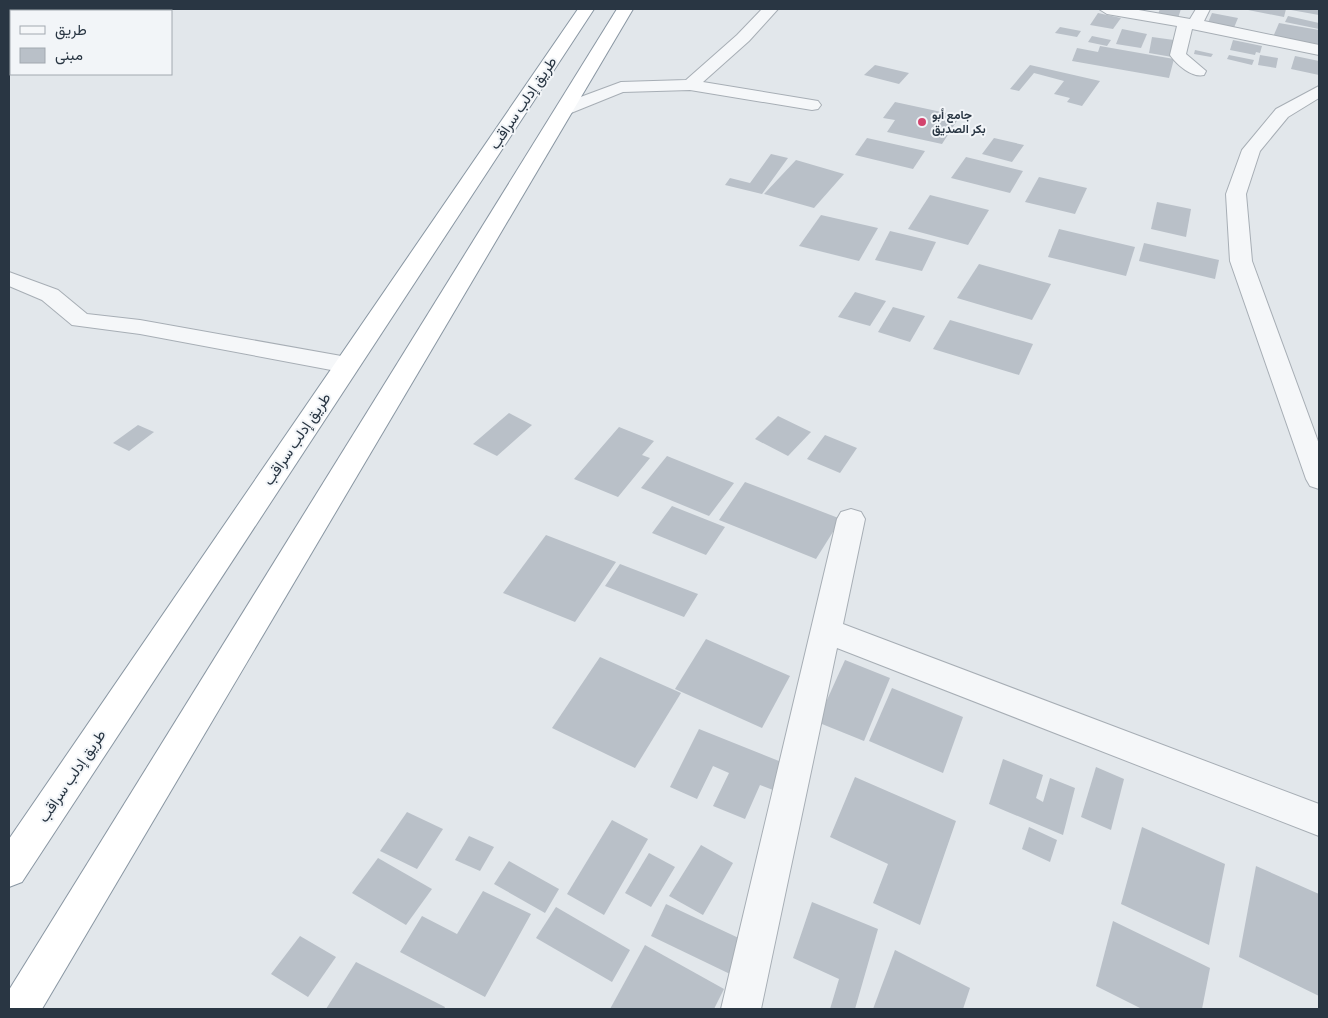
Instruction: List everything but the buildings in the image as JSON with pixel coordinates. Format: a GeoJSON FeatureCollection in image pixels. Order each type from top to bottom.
{"type":"FeatureCollection","features":[{"type":"Feature","properties":{"kind":"highway","name":"طريق إدلب سراقب"},"geometry":{"type":"LineString","coordinates":[[9,870],[586,9]]}},
{"type":"Feature","properties":{"kind":"highway"},"geometry":{"type":"LineString","coordinates":[[20,1009],[625,9]]}},
{"type":"Feature","properties":{"kind":"street"},"geometry":{"type":"LineString","coordinates":[[690,85],[743,38],[770,9]]}},
{"type":"Feature","properties":{"kind":"street"},"geometry":{"type":"LineString","coordinates":[[1107,9],[1195,24],[1319,50]]}},
{"type":"Feature","properties":{"kind":"street"},"geometry":{"type":"LineString","coordinates":[[1195,24],[1203,9]]}},
{"type":"Feature","properties":{"kind":"street"},"geometry":{"type":"LineString","coordinates":[[1195,24],[1185,25],[1178,55],[1198,72]]}},
{"type":"Feature","properties":{"kind":"street"},"geometry":{"type":"LineString","coordinates":[[564,109],[621,87],[690,85],[812,105]]}},
{"type":"Feature","properties":{"kind":"street"},"geometry":{"type":"LineString","coordinates":[[1319,91],[1282,113],[1251,150],[1236,194],[1241,261],[1319,479]]}},
{"type":"Feature","properties":{"kind":"street"},"geometry":{"type":"LineString","coordinates":[[9,278],[50,295],[80,320],[140,326],[347,365]]}},
{"type":"Feature","properties":{"kind":"street"},"geometry":{"type":"LineString","coordinates":[[741,1009],[851,519]]}},
{"type":"Feature","properties":{"kind":"street"},"geometry":{"type":"LineString","coordinates":[[826,631],[1319,820]]}},
{"type":"Feature","properties":{"kind":"place","name":"جامع أبو بكر الصديق"},"geometry":{"type":"Point","coordinates":[922,122]}}]}
